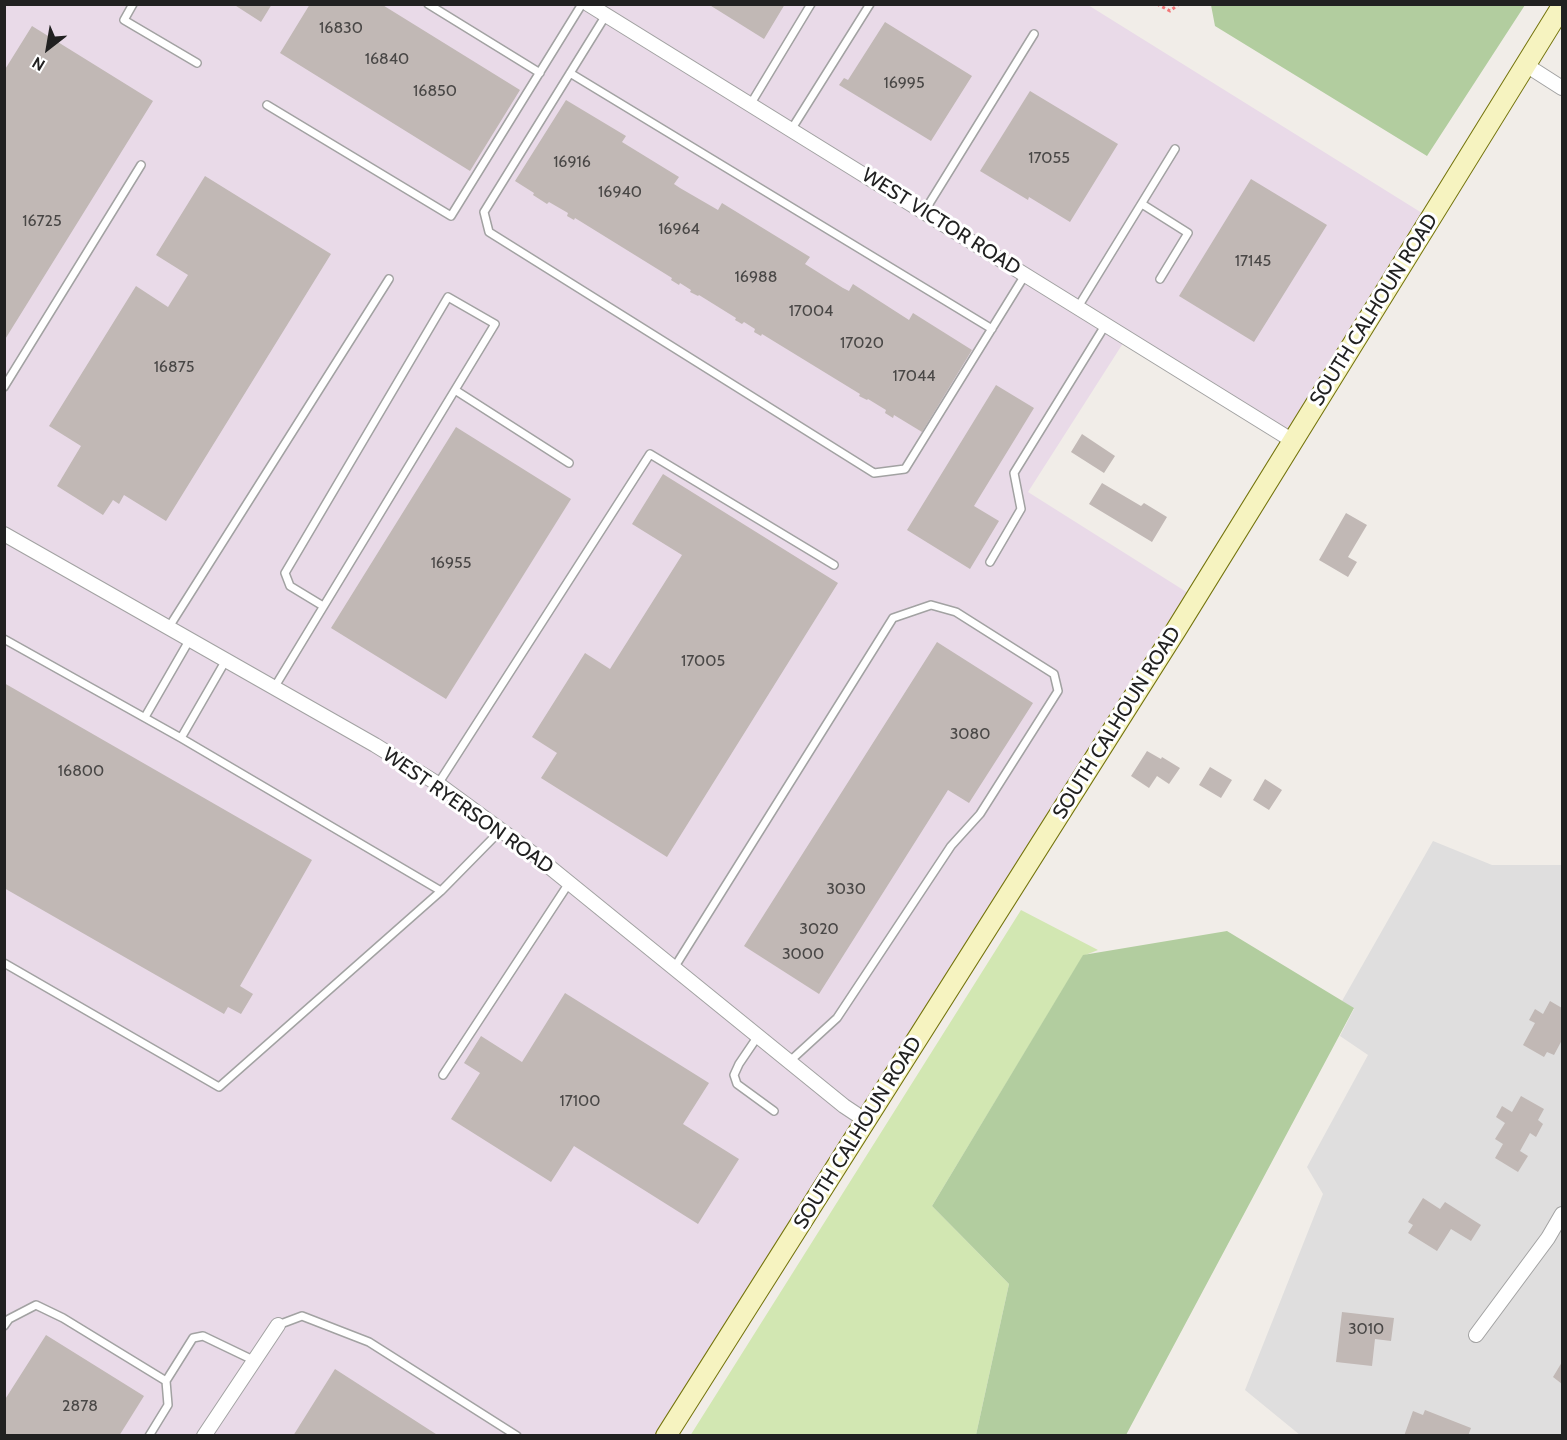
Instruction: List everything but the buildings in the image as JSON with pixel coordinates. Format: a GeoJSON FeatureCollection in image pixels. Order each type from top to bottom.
{"type":"FeatureCollection","features":[{"type":"Feature","properties":{"kind":"street","name":"WEST VICTOR ROAD"},"geometry":{"type":"LineString","coordinates":[[588,4],[1293,441]]}},
{"type":"Feature","properties":{"kind":"street","name":"SOUTH CALHOUN ROAD"},"geometry":{"type":"LineString","coordinates":[[666,1436],[1170,640],[1563,6]]}},
{"type":"Feature","properties":{"kind":"street"},"geometry":{"type":"LineString","coordinates":[[1526,65],[1563,88]]}},
{"type":"Feature","properties":{"kind":"street","name":"WEST RYERSON ROAD"},"geometry":{"type":"LineString","coordinates":[[4,534],[190,639],[438,784],[569,883],[866,1120]]}},
{"type":"Feature","properties":{"kind":"street"},"geometry":{"type":"LineString","coordinates":[[1476,1335],[1548,1238],[1563,1214]]}},
{"type":"Feature","properties":{"kind":"street"},"geometry":{"type":"LineString","coordinates":[[204,1436],[278,1325]]}},
{"type":"Feature","properties":{"kind":"lane"},"geometry":{"type":"LineString","coordinates":[[133,4],[124,20],[197,63]]}},
{"type":"Feature","properties":{"kind":"lane"},"geometry":{"type":"LineString","coordinates":[[428,4],[540,73]]}},
{"type":"Feature","properties":{"kind":"lane"},"geometry":{"type":"LineString","coordinates":[[267,105],[450,216],[582,4]]}},
{"type":"Feature","properties":{"kind":"lane"},"geometry":{"type":"LineString","coordinates":[[750,105],[811,4]]}},
{"type":"Feature","properties":{"kind":"lane"},"geometry":{"type":"LineString","coordinates":[[791,130],[870,4]]}},
{"type":"Feature","properties":{"kind":"lane"},"geometry":{"type":"LineString","coordinates":[[606,15],[484,212],[489,232],[874,473],[905,469],[1026,274]]}},
{"type":"Feature","properties":{"kind":"lane"},"geometry":{"type":"LineString","coordinates":[[924,212],[1034,34]]}},
{"type":"Feature","properties":{"kind":"lane"},"geometry":{"type":"LineString","coordinates":[[570,73],[992,329]]}},
{"type":"Feature","properties":{"kind":"lane"},"geometry":{"type":"LineString","coordinates":[[1078,307],[1175,149]]}},
{"type":"Feature","properties":{"kind":"lane"},"geometry":{"type":"LineString","coordinates":[[4,387],[141,165]]}},
{"type":"Feature","properties":{"kind":"lane"},"geometry":{"type":"LineString","coordinates":[[1142,204],[1188,233],[1160,279]]}},
{"type":"Feature","properties":{"kind":"lane"},"geometry":{"type":"LineString","coordinates":[[169,627],[388,279]]}},
{"type":"Feature","properties":{"kind":"lane"},"geometry":{"type":"LineString","coordinates":[[274,688],[495,324],[448,297],[285,573],[291,586],[323,606]]}},
{"type":"Feature","properties":{"kind":"lane"},"geometry":{"type":"LineString","coordinates":[[990,562],[1021,509],[1014,473],[1106,324]]}},
{"type":"Feature","properties":{"kind":"lane"},"geometry":{"type":"LineString","coordinates":[[455,390],[568,464]]}},
{"type":"Feature","properties":{"kind":"lane"},"geometry":{"type":"LineString","coordinates":[[438,784],[650,454],[834,565]]}},
{"type":"Feature","properties":{"kind":"lane"},"geometry":{"type":"LineString","coordinates":[[674,968],[893,618],[932,605],[956,612],[1054,674],[1058,692],[980,814],[951,846],[837,1018],[790,1061]]}},
{"type":"Feature","properties":{"kind":"lane"},"geometry":{"type":"LineString","coordinates":[[4,639],[146,717],[441,891]]}},
{"type":"Feature","properties":{"kind":"lane"},"geometry":{"type":"LineString","coordinates":[[146,717],[190,639]]}},
{"type":"Feature","properties":{"kind":"lane"},"geometry":{"type":"LineString","coordinates":[[181,738],[226,660]]}},
{"type":"Feature","properties":{"kind":"lane"},"geometry":{"type":"LineString","coordinates":[[4,963],[219,1086],[441,891],[501,830]]}},
{"type":"Feature","properties":{"kind":"lane"},"geometry":{"type":"LineString","coordinates":[[443,1076],[569,883]]}},
{"type":"Feature","properties":{"kind":"lane"},"geometry":{"type":"LineString","coordinates":[[758,1036],[734,1075],[737,1084],[774,1111]]}},
{"type":"Feature","properties":{"kind":"lane"},"geometry":{"type":"LineString","coordinates":[[4,1326],[9,1319],[36,1305],[63,1318],[166,1381]]}},
{"type":"Feature","properties":{"kind":"lane"},"geometry":{"type":"LineString","coordinates":[[278,1325],[302,1316],[369,1342],[517,1436]]}},
{"type":"Feature","properties":{"kind":"lane"},"geometry":{"type":"LineString","coordinates":[[149,1436],[168,1405],[166,1381],[193,1338],[204,1336],[253,1360]]}},
{"type":"Feature","properties":{"kind":"path"},"geometry":{"type":"LineString","coordinates":[[1157,4],[1170,11],[1179,4]]}},
{"type":"Feature","properties":{"kind":"shaded area"},"geometry":{"type":"Polygon","coordinates":[[[5,5],[1088,5],[1430,218],[1293,441],[1127,337],[1028,492],[1196,598],[666,1435],[5,1436],[5,5]]]}},
{"type":"Feature","properties":{"kind":"shaded area"},"geometry":{"type":"Polygon","coordinates":[[[1433,841],[1492,865],[1562,865],[1562,1435],[1300,1435],[1245,1390],[1323,1194],[1307,1167],[1368,1055],[1340,1036],[1354,1009],[1342,1001],[1433,841]]]}},
{"type":"Feature","properties":{"kind":"green space"},"geometry":{"type":"Polygon","coordinates":[[[1211,4],[1525,5],[1427,156],[1215,26],[1211,4]]]}},
{"type":"Feature","properties":{"kind":"green space"},"geometry":{"type":"Polygon","coordinates":[[[1021,910],[1098,950],[1083,956],[932,1206],[1009,1284],[976,1435],[690,1436],[1021,910]]]}},
{"type":"Feature","properties":{"kind":"green space"},"geometry":{"type":"Polygon","coordinates":[[[1227,931],[1354,1008],[1126,1435],[976,1435],[1009,1284],[932,1206],[1083,955],[1227,931]]]}}]}
